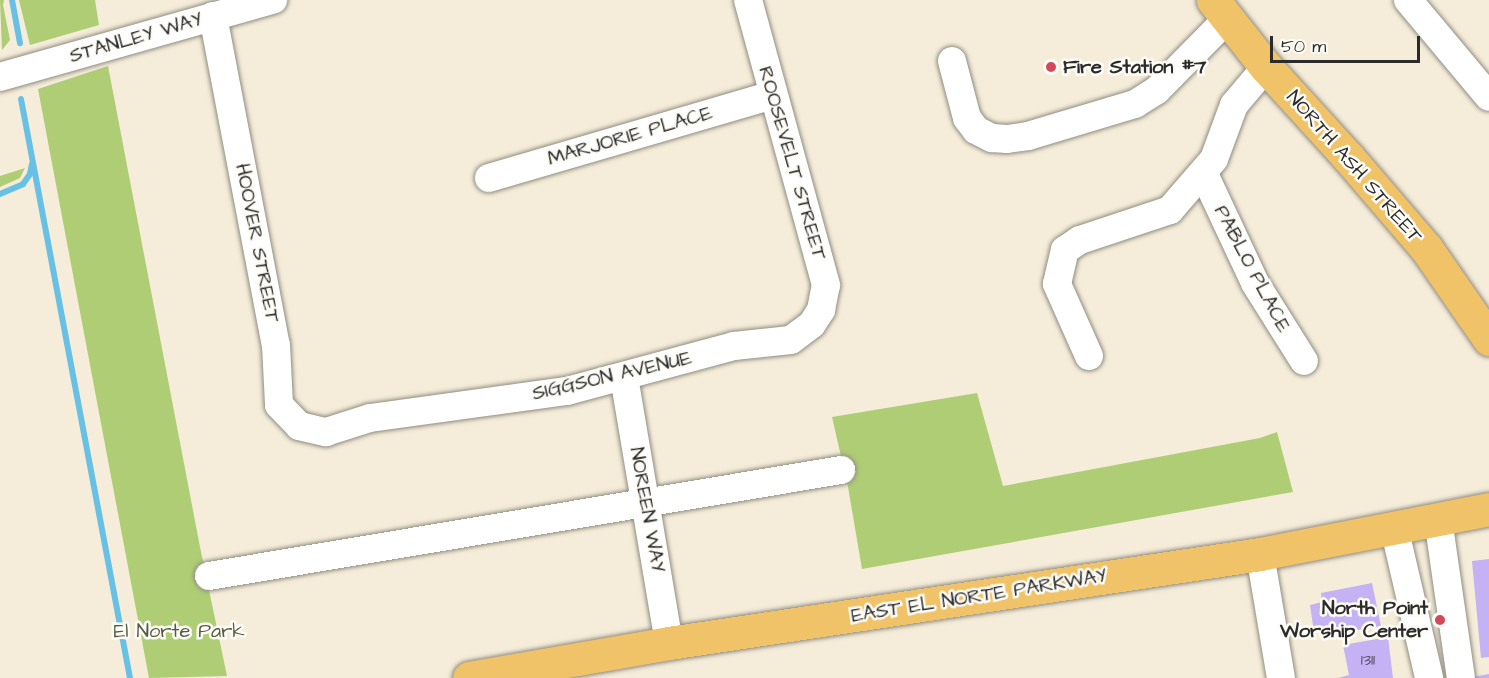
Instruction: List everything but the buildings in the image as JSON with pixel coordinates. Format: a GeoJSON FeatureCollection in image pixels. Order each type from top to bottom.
{"type":"FeatureCollection","features":[{"type":"Feature","properties":{"kind":"main road","name":"NORTH ASH STREET"},"geometry":{"type":"LineString","coordinates":[[1220,10],[1266,67],[1348,157],[1426,248],[1489,339]]}},
{"type":"Feature","properties":{"kind":"main road","name":"EAST EL NORTE PARKWAY"},"geometry":{"type":"LineString","coordinates":[[469,678],[669,643],[1260,554],[1489,509]]}},
{"type":"Feature","properties":{"kind":"street","name":"STANLEY WAY"},"geometry":{"type":"LineString","coordinates":[[0,77],[273,0]]}},
{"type":"Feature","properties":{"kind":"street","name":"ROOSEVELT STREET"},"geometry":{"type":"LineString","coordinates":[[748,0],[772,95],[826,285],[821,310],[812,324]]}},
{"type":"Feature","properties":{"kind":"street"},"geometry":{"type":"LineString","coordinates":[[1408,0],[1489,97]]}},
{"type":"Feature","properties":{"kind":"street"},"geometry":{"type":"LineString","coordinates":[[952,61],[967,118],[976,130],[993,138],[1028,136],[1135,104],[1157,90],[1220,10]]}},
{"type":"Feature","properties":{"kind":"street","name":"HOOVER STREET"},"geometry":{"type":"LineString","coordinates":[[213,16],[276,345],[279,405],[299,426],[326,432],[336,429]]}},
{"type":"Feature","properties":{"kind":"street"},"geometry":{"type":"LineString","coordinates":[[1089,356],[1057,284],[1065,250],[1080,240],[1170,210],[1204,174],[1214,159],[1234,105],[1266,67]]}},
{"type":"Feature","properties":{"kind":"street","name":"MARJORIE PLACE"},"geometry":{"type":"LineString","coordinates":[[489,178],[772,95]]}},
{"type":"Feature","properties":{"kind":"street","name":"PABLO PLACE"},"geometry":{"type":"LineString","coordinates":[[1204,174],[1255,283],[1304,361]]}},
{"type":"Feature","properties":{"kind":"street","name":"SIGGSON AVENUE"},"geometry":{"type":"LineString","coordinates":[[336,429],[370,418],[567,391],[734,346],[790,340],[812,324]]}},
{"type":"Feature","properties":{"kind":"street","name":"NOREEN WAY"},"geometry":{"type":"LineString","coordinates":[[624,377],[669,643]]}},
{"type":"Feature","properties":{"kind":"street"},"geometry":{"type":"LineString","coordinates":[[209,576],[841,470]]}},
{"type":"Feature","properties":{"kind":"street"},"geometry":{"type":"LineString","coordinates":[[1438,519],[1461,678]]}},
{"type":"Feature","properties":{"kind":"street"},"geometry":{"type":"LineString","coordinates":[[1394,527],[1429,678]]}},
{"type":"Feature","properties":{"kind":"street"},"geometry":{"type":"LineString","coordinates":[[1260,554],[1281,678]]}},
{"type":"Feature","properties":{"kind":"green space"},"geometry":{"type":"Polygon","coordinates":[[[0,0],[4,0],[10,40],[2,50],[0,0]]]}},
{"type":"Feature","properties":{"kind":"green space"},"geometry":{"type":"Polygon","coordinates":[[[19,0],[95,0],[99,25],[30,45],[19,0]]]}},
{"type":"Feature","properties":{"kind":"green space","name":"El Norte Park"},"geometry":{"type":"Polygon","coordinates":[[[108,66],[200,547],[227,676],[149,678],[38,89],[108,66]]]}},
{"type":"Feature","properties":{"kind":"green space"},"geometry":{"type":"Polygon","coordinates":[[[25,168],[20,178],[0,187],[0,176],[25,168]]]}},
{"type":"Feature","properties":{"kind":"green space"},"geometry":{"type":"Polygon","coordinates":[[[977,393],[1003,486],[1260,438],[1277,432],[1293,492],[862,569],[848,487],[832,417],[977,393]]]}},
{"type":"Feature","properties":{"kind":"waterway"},"geometry":{"type":"LineString","coordinates":[[12,0],[20,43]]}},
{"type":"Feature","properties":{"kind":"waterway"},"geometry":{"type":"LineString","coordinates":[[21,99],[130,678]]}},
{"type":"Feature","properties":{"kind":"waterway"},"geometry":{"type":"LineString","coordinates":[[0,194],[23,184],[30,174],[32,164]]}},
{"type":"Feature","properties":{"kind":"place","name":"Fire Station #7"},"geometry":{"type":"Point","coordinates":[1051,67]}},
{"type":"Feature","properties":{"kind":"place","name":"North Point Worship Center"},"geometry":{"type":"Point","coordinates":[1440,620]}}]}
